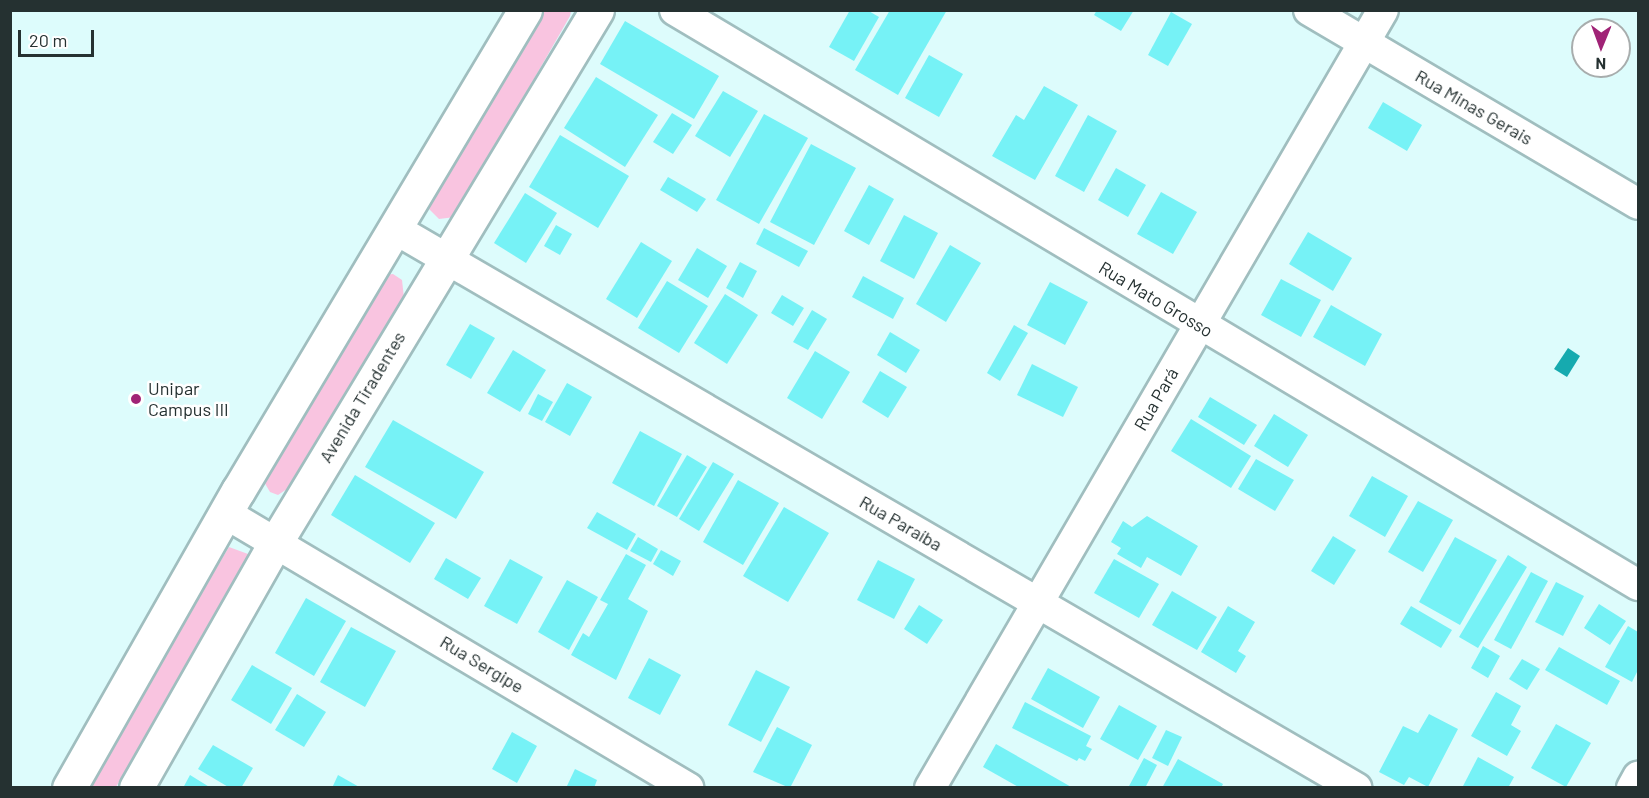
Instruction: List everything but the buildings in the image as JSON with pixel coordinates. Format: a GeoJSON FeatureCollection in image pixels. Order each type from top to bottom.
{"type":"FeatureCollection","features":[{"type":"Feature","properties":{"kind":"main road"},"geometry":{"type":"LineString","coordinates":[[69,788],[225,513],[398,230],[525,10]]}},
{"type":"Feature","properties":{"kind":"main road","name":"Avenida Tiradentes"},"geometry":{"type":"LineString","coordinates":[[136,788],[276,540],[597,10]]}},
{"type":"Feature","properties":{"kind":"street","name":"Rua Mato Grosso"},"geometry":{"type":"LineString","coordinates":[[675,10],[1199,325],[1638,585]]}},
{"type":"Feature","properties":{"kind":"street","name":"Rua Minas Gerais"},"geometry":{"type":"LineString","coordinates":[[1309,10],[1638,204]]}},
{"type":"Feature","properties":{"kind":"street","name":"Rua Pará"},"geometry":{"type":"LineString","coordinates":[[930,788],[1383,10]]}},
{"type":"Feature","properties":{"kind":"street","name":"Rua Paraíba"},"geometry":{"type":"LineString","coordinates":[[398,230],[1356,788]]}},
{"type":"Feature","properties":{"kind":"street","name":"Rua Sergipe"},"geometry":{"type":"LineString","coordinates":[[225,513],[276,540],[688,788]]}},
{"type":"Feature","properties":{"kind":"street"},"geometry":{"type":"LineString","coordinates":[[1632,788],[1638,777]]}},
{"type":"Feature","properties":{"kind":"shaded area"},"geometry":{"type":"Polygon","coordinates":[[[543,11],[571,11],[455,217],[439,219],[429,209],[430,198],[543,11]]]}},
{"type":"Feature","properties":{"kind":"shaded area"},"geometry":{"type":"Polygon","coordinates":[[[393,274],[402,280],[404,298],[290,487],[278,495],[270,492],[263,480],[385,275],[393,274]]]}},
{"type":"Feature","properties":{"kind":"shaded area"},"geometry":{"type":"Polygon","coordinates":[[[229,547],[248,554],[249,564],[116,787],[84,788],[229,547]]]}},
{"type":"Feature","properties":{"kind":"water"},"geometry":{"type":"Polygon","coordinates":[[[1568,348],[1580,356],[1567,377],[1554,369],[1568,348]]]}},
{"type":"Feature","properties":{"kind":"place","name":"Unipar Campus III"},"geometry":{"type":"Point","coordinates":[136,399]}}]}
